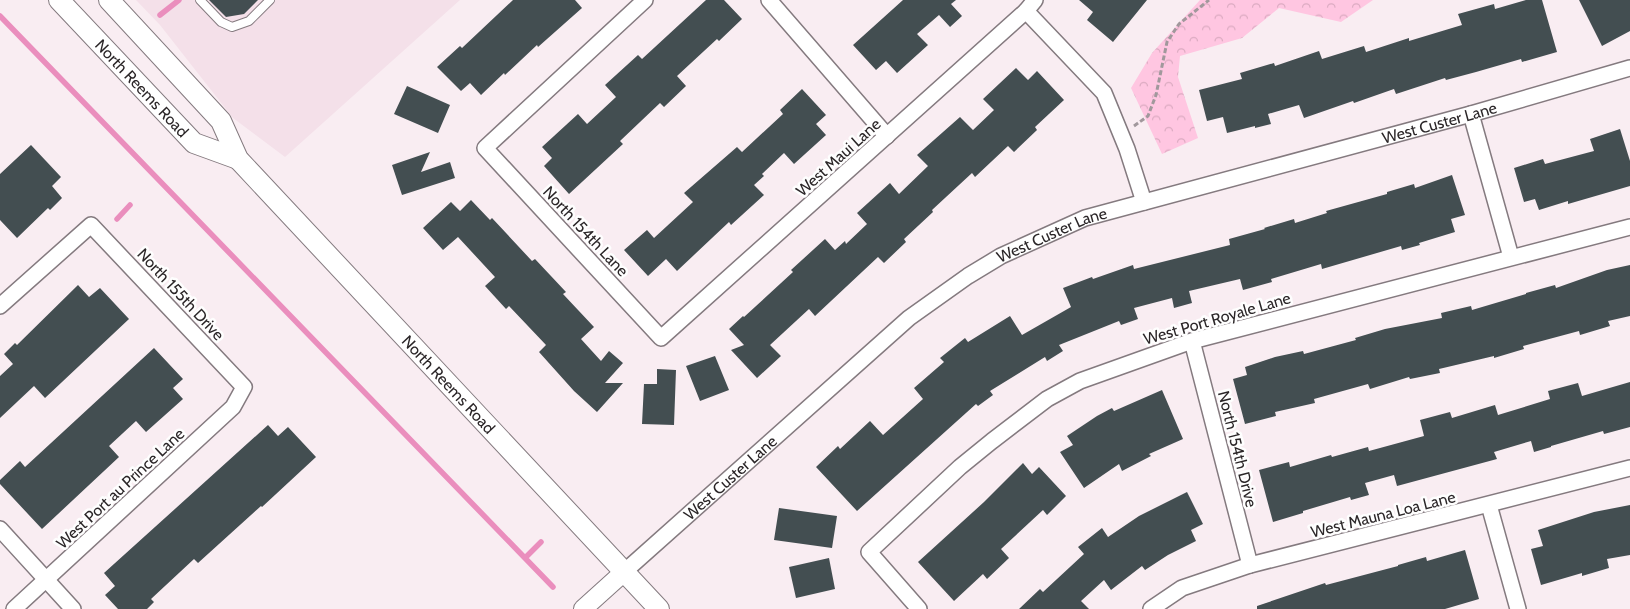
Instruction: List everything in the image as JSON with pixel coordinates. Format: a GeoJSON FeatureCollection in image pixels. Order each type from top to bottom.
{"type":"FeatureCollection","features":[{"type":"Feature","properties":{"kind":"main road","name":"North Reems Road"},"geometry":{"type":"LineString","coordinates":[[59,0],[194,143],[238,159]]}},
{"type":"Feature","properties":{"kind":"main road","name":"North Reems Road"},"geometry":{"type":"LineString","coordinates":[[109,0],[221,121],[238,159],[659,609]]}},
{"type":"Feature","properties":{"kind":"street","name":"North 154th Lane"},"geometry":{"type":"LineString","coordinates":[[645,0],[485,148],[661,338]]}},
{"type":"Feature","properties":{"kind":"street"},"geometry":{"type":"LineString","coordinates":[[769,0],[887,136]]}},
{"type":"Feature","properties":{"kind":"street"},"geometry":{"type":"LineString","coordinates":[[1031,5],[1104,94],[1128,149],[1144,202]]}},
{"type":"Feature","properties":{"kind":"street","name":"West Maui Lane"},"geometry":{"type":"LineString","coordinates":[[661,338],[1031,5]]}},
{"type":"Feature","properties":{"kind":"street","name":"West Custer Lane"},"geometry":{"type":"LineString","coordinates":[[583,609],[909,318],[938,296],[1001,256],[1085,218],[1471,114],[1630,68]]}},
{"type":"Feature","properties":{"kind":"street"},"geometry":{"type":"LineString","coordinates":[[1471,114],[1511,257]]}},
{"type":"Feature","properties":{"kind":"street","name":"North 155th Drive"},"geometry":{"type":"LineString","coordinates":[[0,306],[91,225],[244,388]]}},
{"type":"Feature","properties":{"kind":"street","name":"West Port Royale Lane"},"geometry":{"type":"LineString","coordinates":[[919,609],[869,552],[960,467],[1011,425],[1047,399],[1080,381],[1192,341],[1630,227]]}},
{"type":"Feature","properties":{"kind":"street","name":"North 154th Drive"},"geometry":{"type":"LineString","coordinates":[[1192,341],[1250,565]]}},
{"type":"Feature","properties":{"kind":"street","name":"West Port au Prince Lane"},"geometry":{"type":"LineString","coordinates":[[14,609],[233,407],[244,388]]}},
{"type":"Feature","properties":{"kind":"street","name":"West Mauna Loa Lane"},"geometry":{"type":"LineString","coordinates":[[1151,609],[1182,588],[1250,565],[1630,468]]}},
{"type":"Feature","properties":{"kind":"street"},"geometry":{"type":"LineString","coordinates":[[1489,505],[1518,609]]}},
{"type":"Feature","properties":{"kind":"street"},"geometry":{"type":"LineString","coordinates":[[0,529],[73,609]]}},
{"type":"Feature","properties":{"kind":"lane"},"geometry":{"type":"LineString","coordinates":[[200,0],[222,22],[232,27],[249,21],[270,0]]}},
{"type":"Feature","properties":{"kind":"path"},"geometry":{"type":"LineString","coordinates":[[1121,134],[1148,116],[1156,95],[1167,42],[1179,24],[1209,0]]}},
{"type":"Feature","properties":{"kind":"shaded area"},"geometry":{"type":"Polygon","coordinates":[[[136,0],[460,0],[285,157],[233,118],[160,25],[136,0]]]}},
{"type":"Feature","properties":{"kind":"green space"},"geometry":{"type":"Polygon","coordinates":[[[1200,0],[1373,0],[1341,22],[1279,8],[1242,38],[1180,56],[1178,77],[1198,138],[1162,154],[1131,88],[1152,53],[1200,0]]]}},
{"type":"Feature","properties":{"kind":"building"},"geometry":{"type":"Polygon","coordinates":[[[209,0],[258,0],[244,14],[226,17],[209,0]]]}},
{"type":"Feature","properties":{"kind":"building"},"geometry":{"type":"Polygon","coordinates":[[[513,0],[575,0],[582,8],[538,47],[537,45],[505,75],[504,73],[481,95],[470,83],[461,91],[437,67],[460,46],[462,48],[513,0]]]}},
{"type":"Feature","properties":{"kind":"building"},"geometry":{"type":"Polygon","coordinates":[[[706,0],[724,0],[742,19],[677,76],[686,86],[664,107],[660,103],[620,141],[623,144],[569,194],[544,166],[552,158],[542,147],[578,114],[587,124],[616,97],[605,85],[638,55],[642,59],[706,0]]]}},
{"type":"Feature","properties":{"kind":"building"},"geometry":{"type":"Polygon","coordinates":[[[903,0],[956,0],[951,4],[962,16],[950,27],[939,15],[917,34],[928,45],[897,73],[886,61],[876,70],[853,45],[903,0]]]}},
{"type":"Feature","properties":{"kind":"building"},"geometry":{"type":"Polygon","coordinates":[[[1079,0],[1147,0],[1113,42],[1087,20],[1093,12],[1079,0]]]}},
{"type":"Feature","properties":{"kind":"building"},"geometry":{"type":"Polygon","coordinates":[[[1526,0],[1542,0],[1557,52],[1522,62],[1521,59],[1446,80],[1445,78],[1396,94],[1394,89],[1304,118],[1299,105],[1268,114],[1271,124],[1255,128],[1255,126],[1227,133],[1223,117],[1207,121],[1199,90],[1242,79],[1240,73],[1274,63],[1275,66],[1319,51],[1322,59],[1364,46],[1366,52],[1409,38],[1409,41],[1462,25],[1458,14],[1494,4],[1495,9],[1526,0]]]}},
{"type":"Feature","properties":{"kind":"building"},"geometry":{"type":"Polygon","coordinates":[[[1579,0],[1630,0],[1630,31],[1602,46],[1579,0]]]}},
{"type":"Feature","properties":{"kind":"building"},"geometry":{"type":"Polygon","coordinates":[[[1016,68],[1028,80],[1037,71],[1064,100],[1035,127],[1037,130],[1014,152],[1008,146],[975,177],[972,173],[932,210],[933,212],[904,239],[906,242],[884,263],[878,257],[815,316],[809,309],[770,345],[781,356],[757,378],[731,350],[744,345],[729,329],[793,272],[791,270],[825,239],[835,250],[845,241],[846,244],[867,224],[857,213],[890,183],[899,194],[928,166],[917,155],[960,117],[973,130],[994,110],[983,99],[1016,68]]]}},
{"type":"Feature","properties":{"kind":"building"},"geometry":{"type":"Polygon","coordinates":[[[407,86],[450,105],[438,133],[394,114],[407,86]]]}},
{"type":"Feature","properties":{"kind":"building"},"geometry":{"type":"Polygon","coordinates":[[[802,89],[826,115],[816,124],[826,135],[794,164],[784,153],[762,174],[764,176],[754,185],[764,195],[731,225],[729,222],[677,271],[666,259],[648,276],[624,250],[647,230],[654,238],[693,202],[684,193],[737,147],[742,152],[783,114],[780,110],[802,89]]]}},
{"type":"Feature","properties":{"kind":"building"},"geometry":{"type":"Polygon","coordinates":[[[1620,129],[1630,161],[1630,186],[1568,204],[1568,201],[1539,210],[1535,199],[1524,202],[1514,168],[1543,159],[1545,164],[1594,151],[1590,139],[1620,129]]]}},
{"type":"Feature","properties":{"kind":"building"},"geometry":{"type":"Polygon","coordinates":[[[31,145],[61,177],[52,186],[62,198],[50,210],[48,208],[17,238],[0,220],[0,174],[31,145]]]}},
{"type":"Feature","properties":{"kind":"building"},"geometry":{"type":"Polygon","coordinates":[[[430,152],[421,172],[450,162],[455,178],[402,195],[392,165],[430,152]]]}},
{"type":"Feature","properties":{"kind":"building"},"geometry":{"type":"Polygon","coordinates":[[[1452,175],[1465,215],[1451,219],[1455,232],[1402,250],[1401,246],[1322,269],[1321,264],[1271,279],[1272,282],[1243,290],[1240,279],[1189,291],[1192,303],[1174,308],[1172,298],[1134,308],[1138,319],[1121,325],[1119,321],[1059,345],[1063,351],[1047,361],[1045,357],[990,391],[993,395],[978,406],[976,404],[857,511],[816,467],[838,446],[840,449],[870,421],[883,435],[923,399],[914,388],[944,362],[940,358],[965,338],[968,342],[1010,316],[1022,335],[1071,307],[1063,288],[1133,265],[1134,269],[1230,245],[1229,239],[1294,219],[1295,223],[1327,213],[1326,211],[1387,194],[1387,192],[1414,184],[1415,188],[1452,175]]]}},
{"type":"Feature","properties":{"kind":"building"},"geometry":{"type":"Polygon","coordinates":[[[471,200],[490,220],[492,218],[532,261],[535,259],[566,292],[563,294],[594,327],[581,339],[601,361],[609,351],[623,363],[605,383],[623,383],[597,412],[574,391],[539,352],[546,345],[509,306],[506,309],[485,286],[495,277],[458,237],[443,250],[423,228],[451,202],[460,211],[471,200]]]}},
{"type":"Feature","properties":{"kind":"building"},"geometry":{"type":"Polygon","coordinates":[[[1630,265],[1630,316],[1608,321],[1610,326],[1580,335],[1579,331],[1523,346],[1524,349],[1494,358],[1494,356],[1439,369],[1440,373],[1410,379],[1409,377],[1370,389],[1368,384],[1314,399],[1315,403],[1275,412],[1276,416],[1245,424],[1233,379],[1247,375],[1245,367],[1275,357],[1303,351],[1304,354],[1356,340],[1355,338],[1385,329],[1442,318],[1441,313],[1471,306],[1472,310],[1555,285],[1556,288],[1607,270],[1630,265]]]}},
{"type":"Feature","properties":{"kind":"building"},"geometry":{"type":"Polygon","coordinates":[[[78,285],[89,297],[100,288],[129,319],[45,398],[34,386],[0,418],[0,376],[13,364],[4,354],[15,343],[17,345],[78,285]]]}},
{"type":"Feature","properties":{"kind":"building"},"geometry":{"type":"Polygon","coordinates":[[[154,348],[183,379],[173,388],[183,399],[146,432],[136,421],[109,446],[119,457],[42,529],[0,484],[0,480],[20,461],[25,467],[154,348]]]}},
{"type":"Feature","properties":{"kind":"building"},"geometry":{"type":"Polygon","coordinates":[[[715,356],[729,390],[700,401],[686,366],[715,356]]]}},
{"type":"Feature","properties":{"kind":"building"},"geometry":{"type":"Polygon","coordinates":[[[657,369],[676,370],[674,425],[642,424],[644,384],[657,384],[657,369]]]}},
{"type":"Feature","properties":{"kind":"building"},"geometry":{"type":"Polygon","coordinates":[[[1630,382],[1630,427],[1604,434],[1603,431],[1534,452],[1531,441],[1494,452],[1497,459],[1397,486],[1394,475],[1365,483],[1369,495],[1351,500],[1350,497],[1273,522],[1259,470],[1289,462],[1290,467],[1368,447],[1369,451],[1424,436],[1420,420],[1450,412],[1452,418],[1495,405],[1498,415],[1550,399],[1548,391],[1578,383],[1582,396],[1630,382]]]}},
{"type":"Feature","properties":{"kind":"building"},"geometry":{"type":"Polygon","coordinates":[[[1162,390],[1183,439],[1149,454],[1151,456],[1122,471],[1119,464],[1084,488],[1060,452],[1073,445],[1067,436],[1112,408],[1114,411],[1162,390]]]}},
{"type":"Feature","properties":{"kind":"building"},"geometry":{"type":"Polygon","coordinates":[[[268,425],[278,436],[288,427],[316,457],[198,563],[194,559],[151,599],[154,602],[147,609],[118,609],[105,595],[115,586],[104,573],[268,425]]]}},
{"type":"Feature","properties":{"kind":"building"},"geometry":{"type":"Polygon","coordinates":[[[1023,463],[1032,474],[1039,467],[1066,496],[1047,515],[1043,510],[1001,549],[1009,558],[987,579],[983,574],[954,601],[918,562],[984,502],[1023,463]]]}},
{"type":"Feature","properties":{"kind":"building"},"geometry":{"type":"Polygon","coordinates":[[[1187,492],[1203,524],[1191,530],[1196,541],[1168,555],[1145,570],[1142,566],[1111,590],[1104,580],[1081,601],[1089,609],[1019,609],[1040,589],[1043,592],[1084,554],[1078,547],[1102,528],[1108,537],[1139,516],[1187,492]]]}},
{"type":"Feature","properties":{"kind":"building"},"geometry":{"type":"Polygon","coordinates":[[[1630,505],[1630,555],[1607,559],[1609,568],[1582,576],[1582,573],[1541,585],[1531,549],[1543,546],[1538,530],[1594,512],[1630,505]]]}},
{"type":"Feature","properties":{"kind":"building"},"geometry":{"type":"Polygon","coordinates":[[[779,508],[837,516],[832,548],[774,540],[779,508]]]}},
{"type":"Feature","properties":{"kind":"building"},"geometry":{"type":"Polygon","coordinates":[[[1465,550],[1479,599],[1445,609],[1257,609],[1257,606],[1325,583],[1326,585],[1426,557],[1427,561],[1465,550]]]}},
{"type":"Feature","properties":{"kind":"building"},"geometry":{"type":"Polygon","coordinates":[[[829,558],[835,589],[796,598],[789,567],[829,558]]]}},
{"type":"Feature","properties":{"kind":"waterway"},"geometry":{"type":"LineString","coordinates":[[160,15],[179,0]]}},
{"type":"Feature","properties":{"kind":"waterway"},"geometry":{"type":"LineString","coordinates":[[0,16],[553,587]]}},
{"type":"Feature","properties":{"kind":"waterway"},"geometry":{"type":"LineString","coordinates":[[117,219],[130,205]]}},
{"type":"Feature","properties":{"kind":"waterway"},"geometry":{"type":"LineString","coordinates":[[525,558],[541,542]]}}]}
